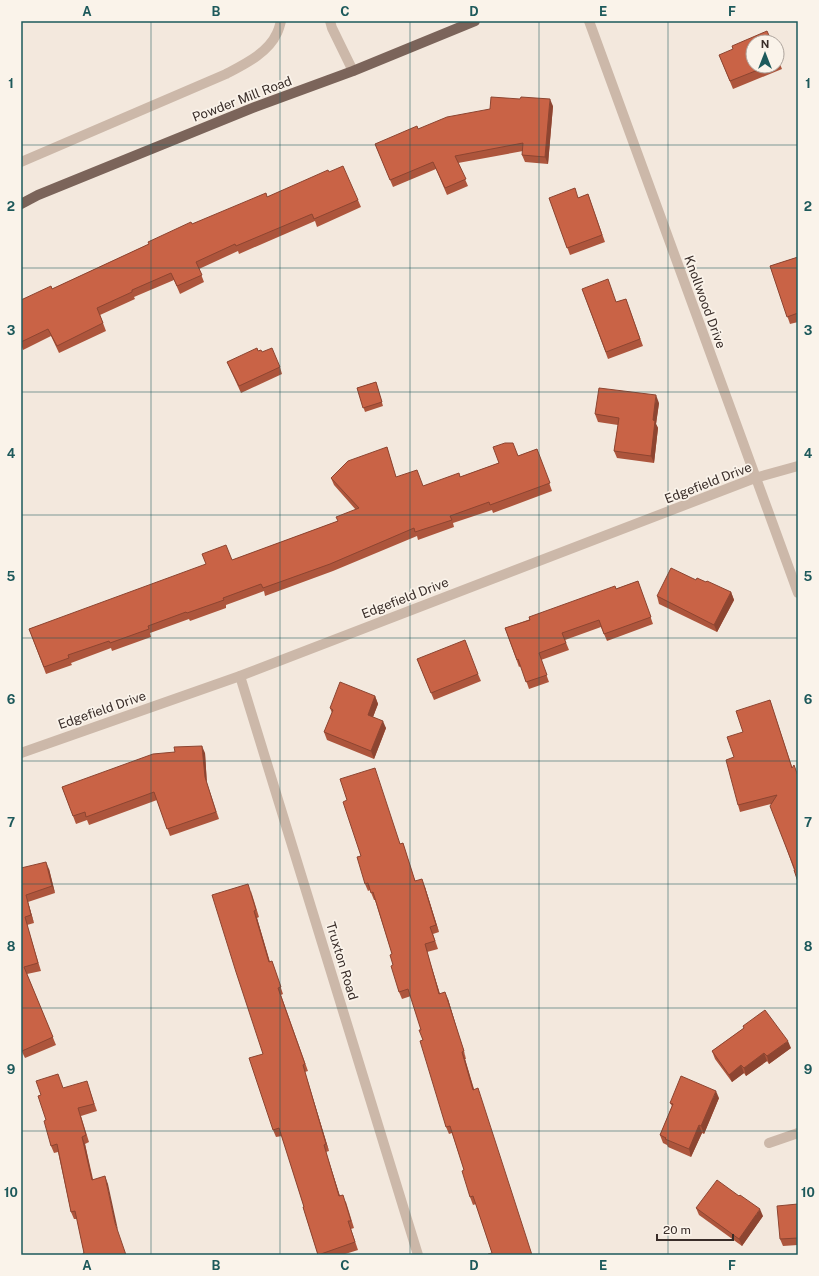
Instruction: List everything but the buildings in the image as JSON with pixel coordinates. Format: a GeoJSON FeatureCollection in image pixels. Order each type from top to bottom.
{"type":"FeatureCollection","features":[{"type":"Feature","properties":{"kind":"main road","name":"Powder Mill Road"},"geometry":{"type":"LineString","coordinates":[[21,204],[247,110],[353,70],[475,21]]}},
{"type":"Feature","properties":{"kind":"street"},"geometry":{"type":"LineString","coordinates":[[21,162],[226,74],[254,58],[270,45],[278,33],[281,21]]}},
{"type":"Feature","properties":{"kind":"street"},"geometry":{"type":"LineString","coordinates":[[330,21],[353,70]]}},
{"type":"Feature","properties":{"kind":"street","name":"Knollwood Drive"},"geometry":{"type":"LineString","coordinates":[[589,21],[798,593]]}},
{"type":"Feature","properties":{"kind":"street","name":"Edgefield Drive"},"geometry":{"type":"LineString","coordinates":[[21,753],[240,676],[755,478],[798,466]]}},
{"type":"Feature","properties":{"kind":"street","name":"Truxton Road"},"geometry":{"type":"LineString","coordinates":[[240,676],[418,1255]]}},
{"type":"Feature","properties":{"kind":"street"},"geometry":{"type":"LineString","coordinates":[[769,1143],[798,1133]]}}]}
